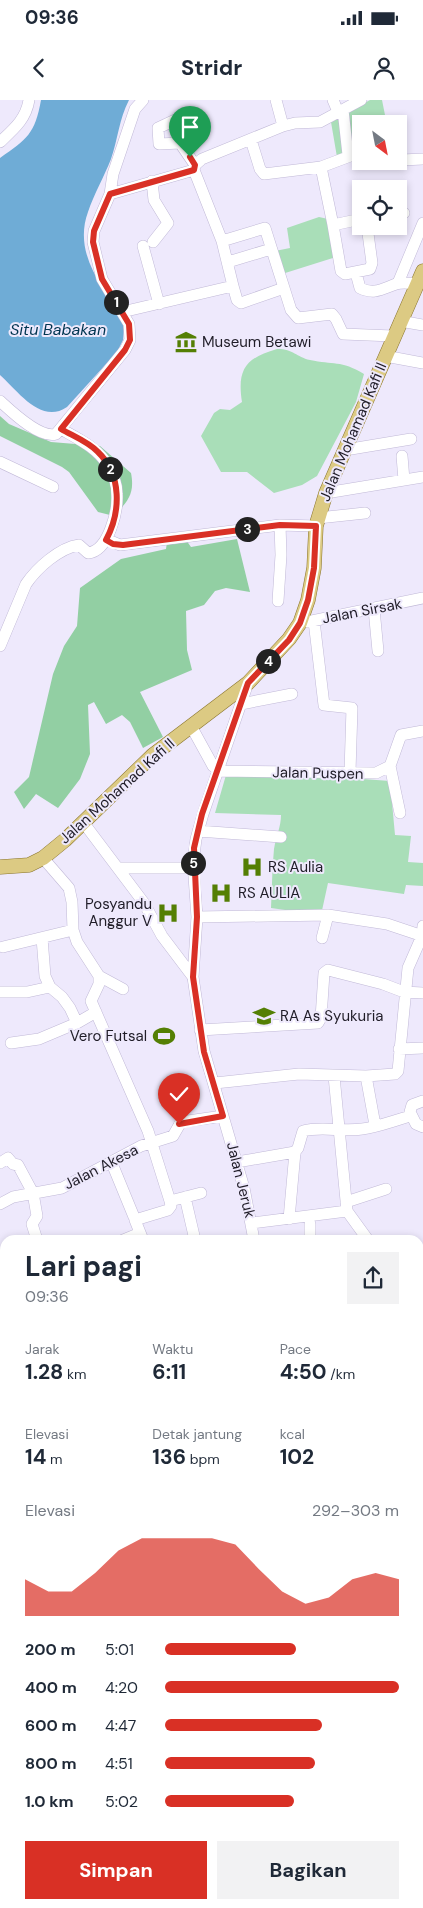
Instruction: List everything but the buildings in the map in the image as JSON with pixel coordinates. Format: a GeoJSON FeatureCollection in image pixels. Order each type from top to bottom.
{"type":"FeatureCollection","features":[{"type":"Feature","properties":{"kind":"main road","name":"Jalan Mohamad Kafi II"},"geometry":{"type":"LineString","coordinates":[[0,867],[29,865],[43,858],[153,755],[248,683],[307,622],[308,600],[314,568],[317,522],[326,493],[385,356],[386,336],[400,321],[411,281]]}},
{"type":"Feature","properties":{"kind":"street"},"geometry":{"type":"LineString","coordinates":[[0,142],[22,121],[27,112],[29,100]]}},
{"type":"Feature","properties":{"kind":"street"},"geometry":{"type":"LineString","coordinates":[[0,401],[16,416],[46,435],[56,434],[125,350],[130,340],[129,324],[102,279],[93,242],[94,231],[110,194],[113,174],[135,109],[143,100]]}},
{"type":"Feature","properties":{"kind":"street"},"geometry":{"type":"LineString","coordinates":[[276,100],[284,126]]}},
{"type":"Feature","properties":{"kind":"street"},"geometry":{"type":"LineString","coordinates":[[333,100],[341,111],[348,156]]}},
{"type":"Feature","properties":{"kind":"street"},"geometry":{"type":"LineString","coordinates":[[110,194],[194,167],[202,159],[284,126],[295,123],[320,122],[361,100]]}},
{"type":"Feature","properties":{"kind":"street"},"geometry":{"type":"LineString","coordinates":[[188,114],[162,125],[156,133],[162,146],[180,143],[194,167],[222,241],[237,300],[241,303],[282,284]]}},
{"type":"Feature","properties":{"kind":"street"},"geometry":{"type":"LineString","coordinates":[[251,140],[260,169],[264,174],[321,167],[352,155]]}},
{"type":"Feature","properties":{"kind":"street"},"geometry":{"type":"LineString","coordinates":[[408,160],[423,159]]}},
{"type":"Feature","properties":{"kind":"street"},"geometry":{"type":"LineString","coordinates":[[321,167],[340,270],[345,274],[370,269],[372,263],[368,235]]}},
{"type":"Feature","properties":{"kind":"street"},"geometry":{"type":"LineString","coordinates":[[152,181],[154,200],[168,223],[148,244],[159,304]]}},
{"type":"Feature","properties":{"kind":"street"},"geometry":{"type":"LineString","coordinates":[[333,225],[352,221]]}},
{"type":"Feature","properties":{"kind":"street"},"geometry":{"type":"LineString","coordinates":[[356,273],[360,288],[368,292],[378,292],[411,281],[423,222]]}},
{"type":"Feature","properties":{"kind":"street"},"geometry":{"type":"LineString","coordinates":[[222,241],[264,228],[291,310],[298,318],[332,314],[343,334],[386,336]]}},
{"type":"Feature","properties":{"kind":"street"},"geometry":{"type":"LineString","coordinates":[[228,262],[271,249]]}},
{"type":"Feature","properties":{"kind":"street"},"geometry":{"type":"LineString","coordinates":[[122,312],[233,286]]}},
{"type":"Feature","properties":{"kind":"street"},"geometry":{"type":"LineString","coordinates":[[400,321],[423,325]]}},
{"type":"Feature","properties":{"kind":"street"},"geometry":{"type":"LineString","coordinates":[[385,356],[423,363]]}},
{"type":"Feature","properties":{"kind":"street"},"geometry":{"type":"LineString","coordinates":[[61,429],[98,451],[115,480],[117,494],[112,542]]}},
{"type":"Feature","properties":{"kind":"street"},"geometry":{"type":"LineString","coordinates":[[345,450],[411,439]]}},
{"type":"Feature","properties":{"kind":"street"},"geometry":{"type":"LineString","coordinates":[[402,456],[404,480]]}},
{"type":"Feature","properties":{"kind":"street"},"geometry":{"type":"LineString","coordinates":[[0,462],[53,487]]}},
{"type":"Feature","properties":{"kind":"street"},"geometry":{"type":"LineString","coordinates":[[326,493],[423,477]]}},
{"type":"Feature","properties":{"kind":"street"},"geometry":{"type":"LineString","coordinates":[[0,646],[26,584],[32,575],[69,548],[82,546],[91,553],[112,542],[317,522],[365,512]]}},
{"type":"Feature","properties":{"kind":"street"},"geometry":{"type":"LineString","coordinates":[[278,601],[281,555],[280,525]]}},
{"type":"Feature","properties":{"kind":"street","name":"Jalan Sirsak"},"geometry":{"type":"LineString","coordinates":[[307,622],[423,598]]}},
{"type":"Feature","properties":{"kind":"street"},"geometry":{"type":"LineString","coordinates":[[374,609],[378,651]]}},
{"type":"Feature","properties":{"kind":"street"},"geometry":{"type":"LineString","coordinates":[[307,622],[324,705],[352,708],[350,772]]}},
{"type":"Feature","properties":{"kind":"street","name":"Jalan Jeruk"},"geometry":{"type":"LineString","coordinates":[[248,683],[194,848],[197,917],[193,977],[204,1052],[237,1162],[253,1235]]}},
{"type":"Feature","properties":{"kind":"street"},"geometry":{"type":"LineString","coordinates":[[241,704],[292,694]]}},
{"type":"Feature","properties":{"kind":"street"},"geometry":{"type":"LineString","coordinates":[[191,726],[213,766],[219,771]]}},
{"type":"Feature","properties":{"kind":"street"},"geometry":{"type":"LineString","coordinates":[[400,813],[390,766],[401,735],[423,731]]}},
{"type":"Feature","properties":{"kind":"street","name":"Jalan Puspen"},"geometry":{"type":"LineString","coordinates":[[219,771],[376,773],[390,766]]}},
{"type":"Feature","properties":{"kind":"street"},"geometry":{"type":"LineString","coordinates":[[83,822],[144,903],[162,936],[193,977]]}},
{"type":"Feature","properties":{"kind":"street"},"geometry":{"type":"LineString","coordinates":[[198,831],[281,838]]}},
{"type":"Feature","properties":{"kind":"street"},"geometry":{"type":"LineString","coordinates":[[43,858],[69,888],[72,902],[73,930],[77,942],[99,980],[123,989]]}},
{"type":"Feature","properties":{"kind":"street"},"geometry":{"type":"LineString","coordinates":[[119,868],[194,868]]}},
{"type":"Feature","properties":{"kind":"street"},"geometry":{"type":"LineString","coordinates":[[322,938],[328,915]]}},
{"type":"Feature","properties":{"kind":"street"},"geometry":{"type":"LineString","coordinates":[[197,917],[328,915],[387,924],[423,933],[408,968],[404,992],[398,1071],[395,1074],[366,1076],[299,1074],[214,1083]]}},
{"type":"Feature","properties":{"kind":"street"},"geometry":{"type":"LineString","coordinates":[[3,948],[73,930]]}},
{"type":"Feature","properties":{"kind":"street"},"geometry":{"type":"LineString","coordinates":[[42,938],[44,971],[50,987],[62,997],[77,1023]]}},
{"type":"Feature","properties":{"kind":"street"},"geometry":{"type":"LineString","coordinates":[[200,1030],[318,1023],[321,1018],[324,973],[328,970],[382,984],[404,992],[423,993]]}},
{"type":"Feature","properties":{"kind":"street","name":"Jalan Akesa"},"geometry":{"type":"LineString","coordinates":[[0,1204],[13,1197],[62,1188],[152,1142],[91,1001],[99,980]]}},
{"type":"Feature","properties":{"kind":"street"},"geometry":{"type":"LineString","coordinates":[[0,992],[26,992],[50,987]]}},
{"type":"Feature","properties":{"kind":"street"},"geometry":{"type":"LineString","coordinates":[[12,1043],[39,1039],[77,1023],[96,1012]]}},
{"type":"Feature","properties":{"kind":"street"},"geometry":{"type":"LineString","coordinates":[[399,1049],[423,1048]]}},
{"type":"Feature","properties":{"kind":"street"},"geometry":{"type":"LineString","coordinates":[[334,1076],[347,1207],[365,1235]]}},
{"type":"Feature","properties":{"kind":"street"},"geometry":{"type":"LineString","coordinates":[[366,1076],[375,1125]]}},
{"type":"Feature","properties":{"kind":"street"},"geometry":{"type":"LineString","coordinates":[[423,1100],[412,1105],[410,1112],[416,1124],[423,1127]]}},
{"type":"Feature","properties":{"kind":"street"},"geometry":{"type":"LineString","coordinates":[[141,1235],[135,1220],[168,1210],[171,1206],[152,1142],[173,1136],[181,1122],[223,1116]]}},
{"type":"Feature","properties":{"kind":"street"},"geometry":{"type":"LineString","coordinates":[[289,1219],[295,1152],[303,1131],[310,1129],[338,1131],[363,1129],[411,1116]]}},
{"type":"Feature","properties":{"kind":"street"},"geometry":{"type":"LineString","coordinates":[[237,1162],[295,1152]]}},
{"type":"Feature","properties":{"kind":"street"},"geometry":{"type":"LineString","coordinates":[[0,1162],[8,1158],[13,1164],[18,1165],[32,1193],[37,1216],[32,1224],[36,1235]]}},
{"type":"Feature","properties":{"kind":"street"},"geometry":{"type":"LineString","coordinates":[[112,1162],[134,1217]]}},
{"type":"Feature","properties":{"kind":"street"},"geometry":{"type":"LineString","coordinates":[[252,1223],[289,1219],[347,1207],[386,1189]]}},
{"type":"Feature","properties":{"kind":"street"},"geometry":{"type":"LineString","coordinates":[[170,1201],[201,1193]]}},
{"type":"Feature","properties":{"kind":"street"},"geometry":{"type":"LineString","coordinates":[[185,1197],[194,1235]]}},
{"type":"Feature","properties":{"kind":"street"},"geometry":{"type":"LineString","coordinates":[[310,1224],[310,1235]]}},
{"type":"Feature","properties":{"kind":"green space"},"geometry":{"type":"Polygon","coordinates":[[[370,100],[382,100],[385,115],[352,115],[352,158],[338,163],[331,122],[370,100]]]}},
{"type":"Feature","properties":{"kind":"green space"},"geometry":{"type":"Polygon","coordinates":[[[319,217],[328,219],[336,257],[282,274],[275,251],[290,248],[287,228],[319,217]]]}},
{"type":"Feature","properties":{"kind":"green space"},"geometry":{"type":"Polygon","coordinates":[[[277,349],[287,350],[310,360],[343,365],[364,374],[356,402],[317,476],[302,485],[274,493],[247,472],[221,472],[201,436],[214,413],[220,409],[230,410],[242,402],[242,374],[251,361],[277,349]]]}},
{"type":"Feature","properties":{"kind":"green space"},"geometry":{"type":"Polygon","coordinates":[[[0,416],[9,424],[51,442],[100,446],[131,473],[132,486],[127,501],[114,516],[98,512],[69,472],[0,436],[0,416]]]}},
{"type":"Feature","properties":{"kind":"green space"},"geometry":{"type":"Polygon","coordinates":[[[237,539],[250,592],[226,588],[215,591],[204,605],[186,611],[187,650],[192,670],[140,692],[163,737],[143,748],[130,722],[122,715],[106,724],[94,702],[88,705],[90,754],[80,779],[58,808],[36,794],[24,809],[14,792],[29,777],[53,674],[64,646],[77,626],[80,588],[121,559],[166,549],[167,542],[186,540],[191,547],[237,539]]]}},
{"type":"Feature","properties":{"kind":"green space"},"geometry":{"type":"Polygon","coordinates":[[[226,775],[336,777],[390,781],[395,835],[411,836],[408,862],[423,863],[423,886],[406,885],[404,894],[328,883],[321,915],[271,908],[274,849],[281,815],[215,813],[226,775]]]}},
{"type":"Feature","properties":{"kind":"water","name":"Situ Babakan"},"geometry":{"type":"Polygon","coordinates":[[[41,100],[129,100],[123,114],[111,159],[90,205],[84,227],[84,242],[92,269],[107,295],[125,319],[123,340],[117,352],[67,407],[48,412],[30,404],[0,375],[0,158],[17,146],[33,128],[41,100]]]}},
{"type":"Feature","properties":{"kind":"place","name":"Museum Betawi"},"geometry":{"type":"Point","coordinates":[186,342]}},
{"type":"Feature","properties":{"kind":"place","name":"RS Aulia"},"geometry":{"type":"Point","coordinates":[252,867]}},
{"type":"Feature","properties":{"kind":"place","name":"RS AULIA"},"geometry":{"type":"Point","coordinates":[221,893]}},
{"type":"Feature","properties":{"kind":"place","name":"Posyandu Anggur V"},"geometry":{"type":"Point","coordinates":[168,913]}},
{"type":"Feature","properties":{"kind":"place","name":"RA As Syukuria"},"geometry":{"type":"Point","coordinates":[264,1016]}},
{"type":"Feature","properties":{"kind":"place","name":"Vero Futsal"},"geometry":{"type":"Point","coordinates":[164,1036]}},
{"type":"Feature","properties":{"kind":"route"},"geometry":{"type":"LineString","coordinates":[[179,1124],[181,1122],[223,1116],[204,1052],[193,977],[197,917],[193,863],[196,839],[202,814],[219,771],[248,683],[289,640],[300,623],[308,600],[314,568],[316,526],[280,525],[123,545],[113,544],[106,540],[114,519],[117,494],[115,480],[108,465],[98,451],[61,429],[125,350],[130,340],[129,324],[102,279],[93,242],[94,231],[110,194],[136,185],[194,170],[195,165],[190,157]]}}]}
